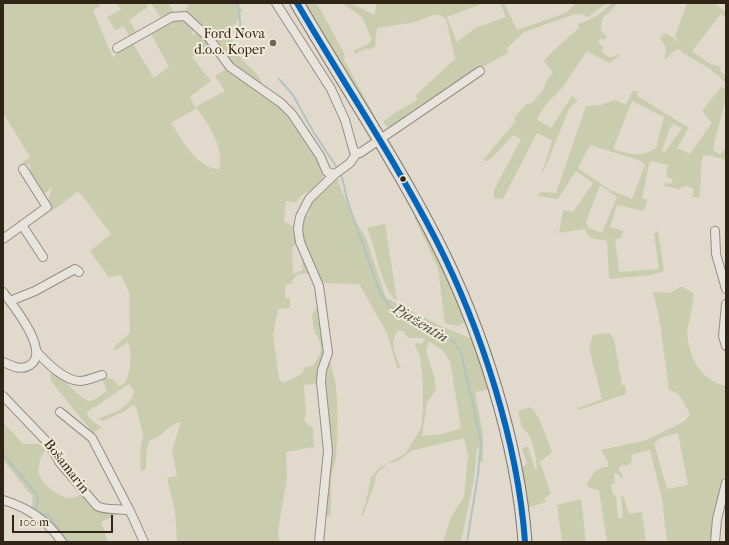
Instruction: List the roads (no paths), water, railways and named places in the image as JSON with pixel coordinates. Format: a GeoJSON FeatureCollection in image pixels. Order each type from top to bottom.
{"type":"FeatureCollection","features":[{"type":"Feature","properties":{"kind":"main road"},"geometry":{"type":"LineString","coordinates":[[297,3],[380,140],[436,239],[463,297],[483,350],[502,415],[522,512],[524,542]]}},
{"type":"Feature","properties":{"kind":"street"},"geometry":{"type":"LineString","coordinates":[[276,3],[331,89],[345,120],[354,152],[357,154]]}},
{"type":"Feature","properties":{"kind":"street"},"geometry":{"type":"LineString","coordinates":[[117,48],[172,17],[185,16],[209,38],[230,67],[281,103],[292,114],[320,156],[327,172],[338,171]]}},
{"type":"Feature","properties":{"kind":"street"},"geometry":{"type":"LineString","coordinates":[[319,542],[328,451],[321,382],[322,370],[328,353],[319,286],[300,242],[298,229],[300,217],[309,199],[338,171],[350,163],[357,154],[380,140],[480,71]]}},
{"type":"Feature","properties":{"kind":"street"},"geometry":{"type":"LineString","coordinates":[[3,239],[48,207],[23,169]]}},
{"type":"Feature","properties":{"kind":"street"},"geometry":{"type":"LineString","coordinates":[[22,225],[43,257]]}},
{"type":"Feature","properties":{"kind":"street"},"geometry":{"type":"LineString","coordinates":[[715,231],[716,254],[726,289]]}},
{"type":"Feature","properties":{"kind":"street"},"geometry":{"type":"LineString","coordinates":[[10,301],[35,291],[75,269],[79,272]]}},
{"type":"Feature","properties":{"kind":"street"},"geometry":{"type":"LineString","coordinates":[[3,292],[34,340],[36,351],[35,360],[28,366],[18,368],[3,362]]}},
{"type":"Feature","properties":{"kind":"street"},"geometry":{"type":"LineString","coordinates":[[726,304],[723,324],[723,336],[726,346]]}},
{"type":"Feature","properties":{"kind":"street"},"geometry":{"type":"LineString","coordinates":[[36,351],[45,360],[71,379],[80,381],[102,375]]}},
{"type":"Feature","properties":{"kind":"street","name":"Bošamarin"},"geometry":{"type":"LineString","coordinates":[[3,396],[49,444],[60,463],[97,506],[101,508],[130,510]]}},
{"type":"Feature","properties":{"kind":"street"},"geometry":{"type":"LineString","coordinates":[[60,412],[92,438],[130,510],[144,542]]}},
{"type":"Feature","properties":{"kind":"street"},"geometry":{"type":"LineString","coordinates":[[715,542],[717,519],[726,483]]}},
{"type":"Feature","properties":{"kind":"street"},"geometry":{"type":"LineString","coordinates":[[3,500],[21,506],[39,517],[52,527],[62,542]]}},
{"type":"Feature","properties":{"kind":"waterway","name":"Pjažentin"},"geometry":{"type":"LineString","coordinates":[[238,3],[241,33]]}},
{"type":"Feature","properties":{"kind":"waterway","name":"Pjažentin"},"geometry":{"type":"LineString","coordinates":[[279,79],[293,95],[314,133],[338,169]]}},
{"type":"Feature","properties":{"kind":"waterway","name":"Pjažentin"},"geometry":{"type":"LineString","coordinates":[[341,173],[348,203],[379,290],[389,306],[452,340],[461,352],[481,441],[478,475],[467,542]]}},
{"type":"Feature","properties":{"kind":"waterway"},"geometry":{"type":"LineString","coordinates":[[3,454],[37,495],[38,502],[35,509],[37,513],[48,515],[68,542]]}},
{"type":"Feature","properties":{"kind":"place","name":"Ford Nova d.o.o. Koper"},"geometry":{"type":"Point","coordinates":[273,43]}}]}
